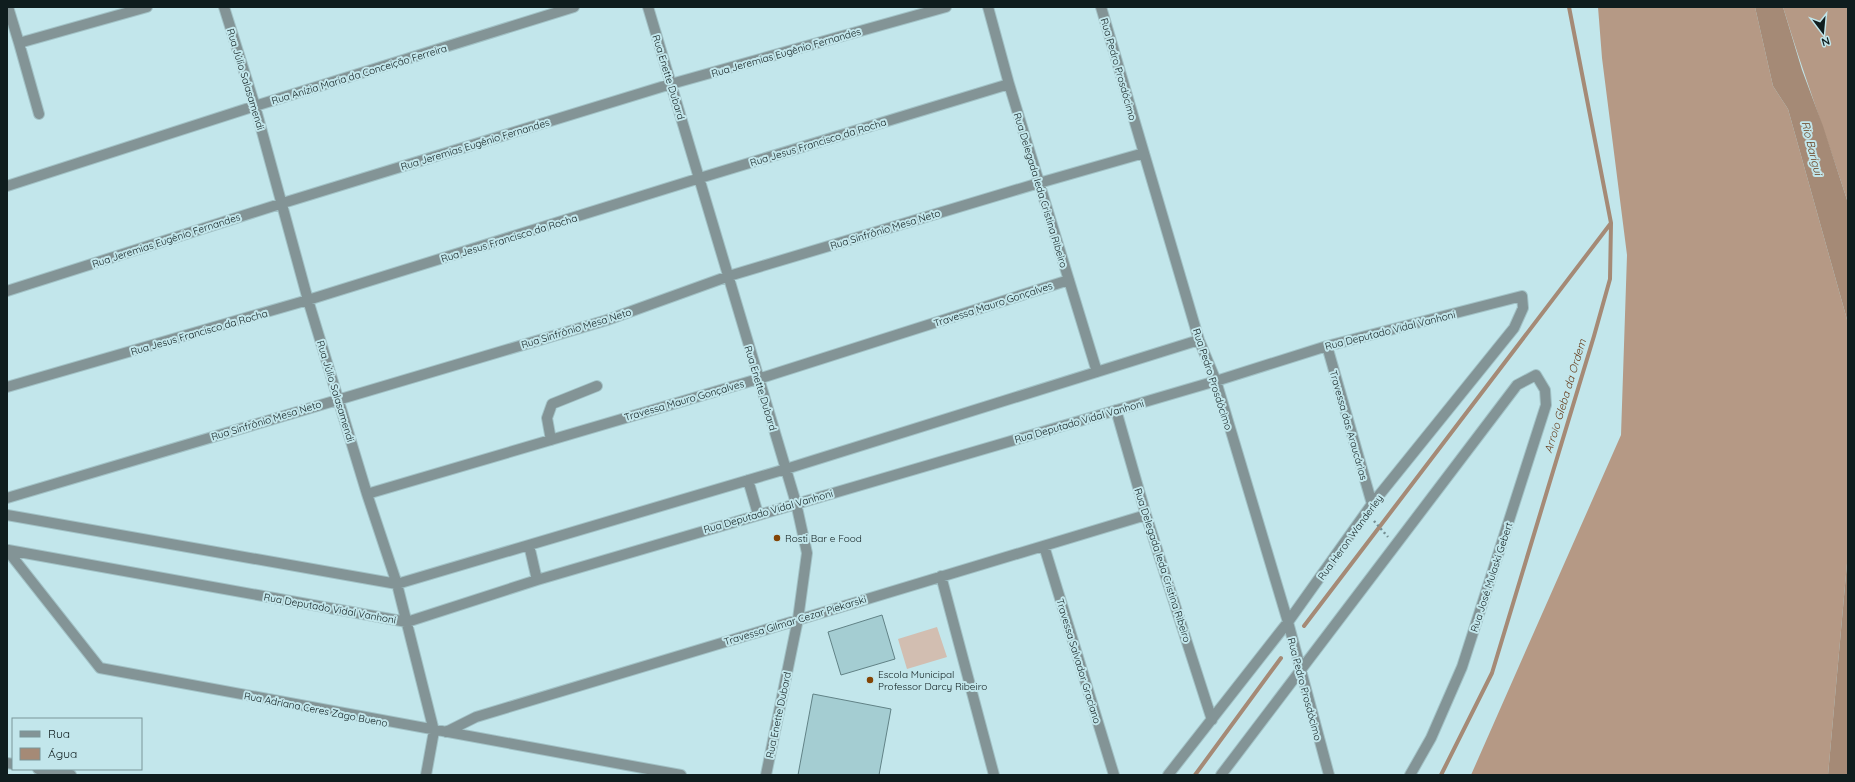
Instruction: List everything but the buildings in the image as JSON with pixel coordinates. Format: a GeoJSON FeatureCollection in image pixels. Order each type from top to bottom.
{"type":"FeatureCollection","features":[{"type":"Feature","properties":{"kind":"street"},"geometry":{"type":"LineString","coordinates":[[8,7],[39,114]]}},
{"type":"Feature","properties":{"kind":"street"},"geometry":{"type":"LineString","coordinates":[[19,43],[147,7]]}},
{"type":"Feature","properties":{"kind":"street","name":"Rua Júlio Salasamendi"},"geometry":{"type":"LineString","coordinates":[[224,7],[283,203],[308,300],[367,494],[397,584],[407,622],[434,731],[426,775]]}},
{"type":"Feature","properties":{"kind":"street","name":"Rua Anízia Maria da Conceição Ferreira"},"geometry":{"type":"LineString","coordinates":[[7,186],[255,106],[574,7]]}},
{"type":"Feature","properties":{"kind":"street","name":"Rua Enette Dubard"},"geometry":{"type":"LineString","coordinates":[[648,7],[796,503],[807,553],[798,619],[766,775]]}},
{"type":"Feature","properties":{"kind":"street","name":"Rua Jeremias Eugênio Fernandes"},"geometry":{"type":"LineString","coordinates":[[7,291],[283,203],[671,84],[946,7]]}},
{"type":"Feature","properties":{"kind":"street","name":"Rua Delegada Ieda Cristina Ribeiro"},"geometry":{"type":"LineString","coordinates":[[988,7],[1009,84],[1097,372]]}},
{"type":"Feature","properties":{"kind":"street","name":"Rua Pedro Prosdócimo"},"geometry":{"type":"LineString","coordinates":[[1101,7],[1199,340],[1216,381],[1288,622],[1329,775]]}},
{"type":"Feature","properties":{"kind":"street","name":"Rua Jesus Francisco da Rocha"},"geometry":{"type":"LineString","coordinates":[[7,387],[308,300],[1009,84]]}},
{"type":"Feature","properties":{"kind":"street","name":"Rua Sinfrônio Mesa Neto"},"geometry":{"type":"LineString","coordinates":[[7,498],[339,398],[607,320],[729,276],[1039,182],[1144,153]]}},
{"type":"Feature","properties":{"kind":"street","name":"Travessa Mauro Gonçalves"},"geometry":{"type":"LineString","coordinates":[[367,494],[758,379],[1069,280]]}},
{"type":"Feature","properties":{"kind":"street","name":"Rua Deputado Vidal Vanhoni"},"geometry":{"type":"LineString","coordinates":[[7,550],[407,622],[537,580],[1216,381],[1327,346],[1522,296]]}},
{"type":"Feature","properties":{"kind":"street","name":"Rua Heron Wanderley"},"geometry":{"type":"LineString","coordinates":[[1168,775],[1288,622],[1372,504],[1514,328],[1523,308],[1522,296]]}},
{"type":"Feature","properties":{"kind":"street"},"geometry":{"type":"LineString","coordinates":[[7,515],[397,584],[786,469],[1199,340]]}},
{"type":"Feature","properties":{"kind":"street","name":"Travessa das Araucárias"},"geometry":{"type":"LineString","coordinates":[[1327,346],[1372,504]]}},
{"type":"Feature","properties":{"kind":"street","name":"Rua José Mulaski Gebert"},"geometry":{"type":"LineString","coordinates":[[1300,670],[1398,544],[1517,384],[1536,375],[1545,390],[1546,405],[1462,667],[1431,738],[1410,775]]}},
{"type":"Feature","properties":{"kind":"street"},"geometry":{"type":"LineString","coordinates":[[551,440],[547,418],[552,404],[597,386]]}},
{"type":"Feature","properties":{"kind":"street","name":"Rua Delegada Ieda Cristina Ribeiro"},"geometry":{"type":"LineString","coordinates":[[1116,410],[1146,515],[1212,720]]}},
{"type":"Feature","properties":{"kind":"street"},"geometry":{"type":"LineString","coordinates":[[748,480],[758,514]]}},
{"type":"Feature","properties":{"kind":"street","name":"Travessa Gilmar Cezar Piekarski"},"geometry":{"type":"LineString","coordinates":[[446,732],[476,717],[1146,515]]}},
{"type":"Feature","properties":{"kind":"street"},"geometry":{"type":"LineString","coordinates":[[529,545],[537,580]]}},
{"type":"Feature","properties":{"kind":"street","name":"Travessa Salvador Graciano"},"geometry":{"type":"LineString","coordinates":[[1044,546],[1114,775]]}},
{"type":"Feature","properties":{"kind":"street","name":"Rua Adriana Ceres Zago Bueno"},"geometry":{"type":"LineString","coordinates":[[7,550],[100,668],[434,731],[681,775]]}},
{"type":"Feature","properties":{"kind":"street"},"geometry":{"type":"LineString","coordinates":[[941,576],[994,775]]}},
{"type":"Feature","properties":{"kind":"street"},"geometry":{"type":"LineString","coordinates":[[1221,775],[1300,670]]}},
{"type":"Feature","properties":{"kind":"street"},"geometry":{"type":"LineString","coordinates":[[43,770],[70,775]]}},
{"type":"Feature","properties":{"kind":"path"},"geometry":{"type":"LineString","coordinates":[[1370,517],[1389,538]]}},
{"type":"Feature","properties":{"kind":"shaded area"},"geometry":{"type":"Polygon","coordinates":[[[1598,7],[1755,7],[1773,86],[1788,109],[1848,323],[1848,552],[1828,775],[1471,775],[1621,435],[1627,255],[1602,58],[1598,7]]]}},
{"type":"Feature","properties":{"kind":"shaded area"},"geometry":{"type":"Polygon","coordinates":[[[1783,7],[1848,7],[1848,203],[1799,56],[1783,7]]]}},
{"type":"Feature","properties":{"kind":"shaded area"},"geometry":{"type":"Polygon","coordinates":[[[937,627],[947,657],[907,669],[898,639],[937,627]]]}},
{"type":"Feature","properties":{"kind":"water","name":"Rio Barigui"},"geometry":{"type":"Polygon","coordinates":[[[1755,7],[1783,7],[1802,70],[1823,126],[1848,203],[1848,323],[1788,109],[1773,86],[1755,7]]]}},
{"type":"Feature","properties":{"kind":"water"},"geometry":{"type":"Polygon","coordinates":[[[1848,552],[1848,775],[1828,775],[1848,552]]]}},
{"type":"Feature","properties":{"kind":"waterway","name":"Arroio Gleba da Ordem"},"geometry":{"type":"LineString","coordinates":[[1441,775],[1492,673],[1610,279],[1611,223],[1569,7]]}},
{"type":"Feature","properties":{"kind":"waterway"},"geometry":{"type":"LineString","coordinates":[[1304,626],[1611,223]]}},
{"type":"Feature","properties":{"kind":"waterway"},"geometry":{"type":"LineString","coordinates":[[1195,775],[1281,658]]}},
{"type":"Feature","properties":{"kind":"place","name":"Rosti Bar e Food"},"geometry":{"type":"Point","coordinates":[777,538]}},
{"type":"Feature","properties":{"kind":"place","name":"Escola Municipal Professor Darcy Ribeiro"},"geometry":{"type":"Point","coordinates":[870,680]}}]}
